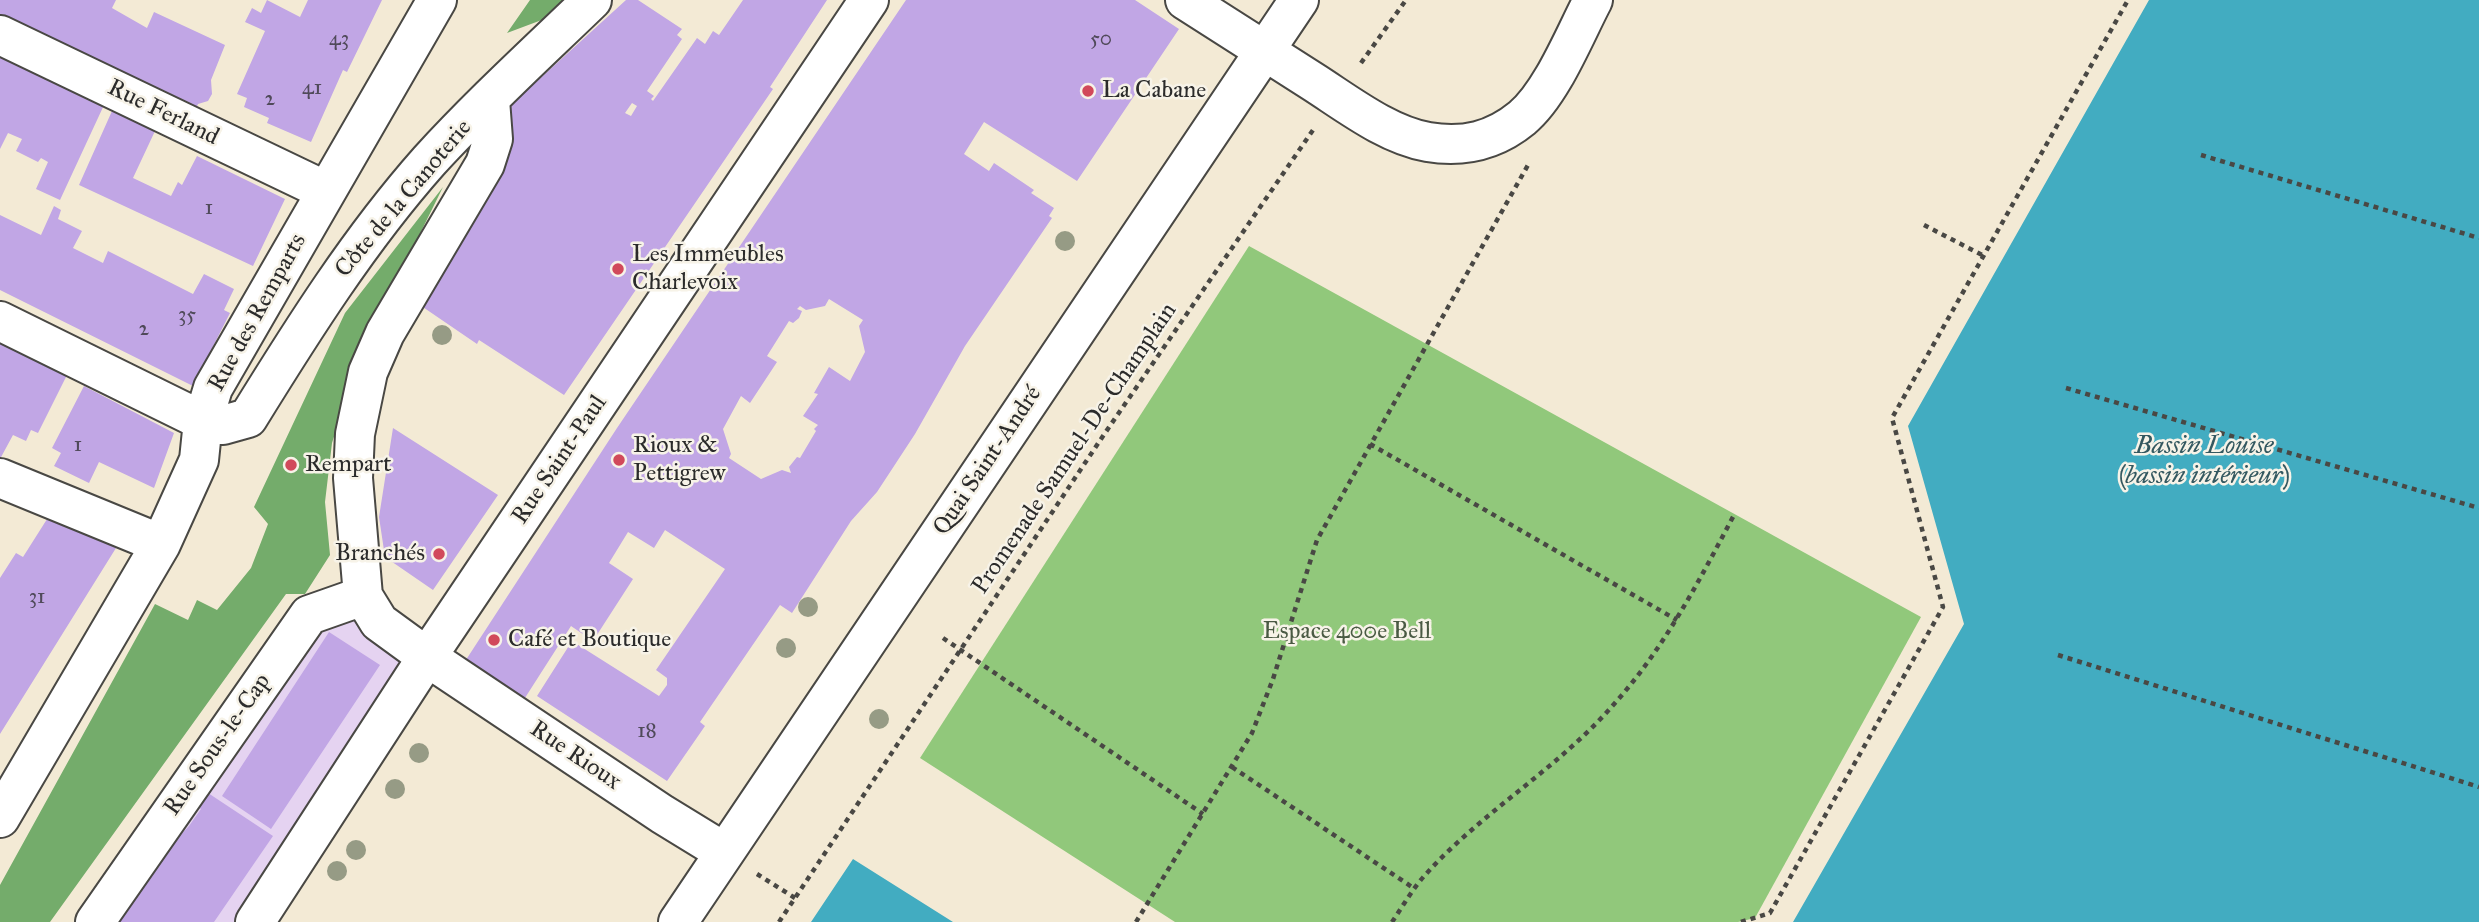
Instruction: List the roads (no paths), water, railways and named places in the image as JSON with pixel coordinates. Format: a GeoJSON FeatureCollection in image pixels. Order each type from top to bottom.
{"type":"FeatureCollection","features":[{"type":"Feature","properties":{"kind":"street","name":"Rue des Remparts"},"geometry":{"type":"LineString","coordinates":[[0,818],[161,544],[200,460],[203,421],[213,388],[437,0]]}},
{"type":"Feature","properties":{"kind":"street","name":"Côte de la Canoterie"},"geometry":{"type":"LineString","coordinates":[[203,421],[223,425],[248,418],[326,293],[376,225],[430,160],[592,0]]}},
{"type":"Feature","properties":{"kind":"street","name":"Rue Saint-Paul"},"geometry":{"type":"LineString","coordinates":[[255,922],[427,657],[869,0]]}},
{"type":"Feature","properties":{"kind":"street"},"geometry":{"type":"LineString","coordinates":[[1185,0],[1387,126],[1426,142],[1463,145],[1497,136],[1525,116],[1549,82],[1593,0]]}},
{"type":"Feature","properties":{"kind":"street","name":"Quai Saint-André"},"geometry":{"type":"LineString","coordinates":[[678,922],[1299,0]]}},
{"type":"Feature","properties":{"kind":"street","name":"Rue Ferland"},"geometry":{"type":"LineString","coordinates":[[0,35],[326,191]]}},
{"type":"Feature","properties":{"kind":"street"},"geometry":{"type":"LineString","coordinates":[[363,596],[353,478],[355,433],[368,372],[385,333],[485,164],[493,139],[490,100]]}},
{"type":"Feature","properties":{"kind":"street"},"geometry":{"type":"LineString","coordinates":[[0,321],[203,421]]}},
{"type":"Feature","properties":{"kind":"street"},"geometry":{"type":"LineString","coordinates":[[0,478],[161,544]]}},
{"type":"Feature","properties":{"kind":"street","name":"Rue Rioux"},"geometry":{"type":"LineString","coordinates":[[363,596],[379,622],[427,657],[662,814],[724,852]]}},
{"type":"Feature","properties":{"kind":"street","name":"Rue Sous-le-Cap"},"geometry":{"type":"LineString","coordinates":[[95,922],[309,615],[363,596]]}},
{"type":"Feature","properties":{"kind":"water","name":"Bassin Louise (bassin intérieur)"},"geometry":{"type":"Polygon","coordinates":[[[2149,0],[2479,0],[2479,922],[1793,922],[1964,624],[1908,426],[2149,0]]]}},
{"type":"Feature","properties":{"kind":"water"},"geometry":{"type":"Polygon","coordinates":[[[853,859],[953,922],[811,922],[853,859]]]}},
{"type":"Feature","properties":{"kind":"place","name":"La Cabane"},"geometry":{"type":"Point","coordinates":[1088,91]}},
{"type":"Feature","properties":{"kind":"place","name":"Les Immeubles Charlevoix"},"geometry":{"type":"Point","coordinates":[618,269]}},
{"type":"Feature","properties":{"kind":"place","name":"Rioux & Pettigrew"},"geometry":{"type":"Point","coordinates":[619,460]}},
{"type":"Feature","properties":{"kind":"place","name":"Rempart"},"geometry":{"type":"Point","coordinates":[291,465]}},
{"type":"Feature","properties":{"kind":"place","name":"Branchés"},"geometry":{"type":"Point","coordinates":[439,554]}},
{"type":"Feature","properties":{"kind":"place","name":"Café et Boutique"},"geometry":{"type":"Point","coordinates":[494,640]}},
{"type":"Feature","properties":{"kind":"park label","name":"Espace 400e Bell"},"geometry":{"type":"Point","coordinates":[1347,632]}}]}
